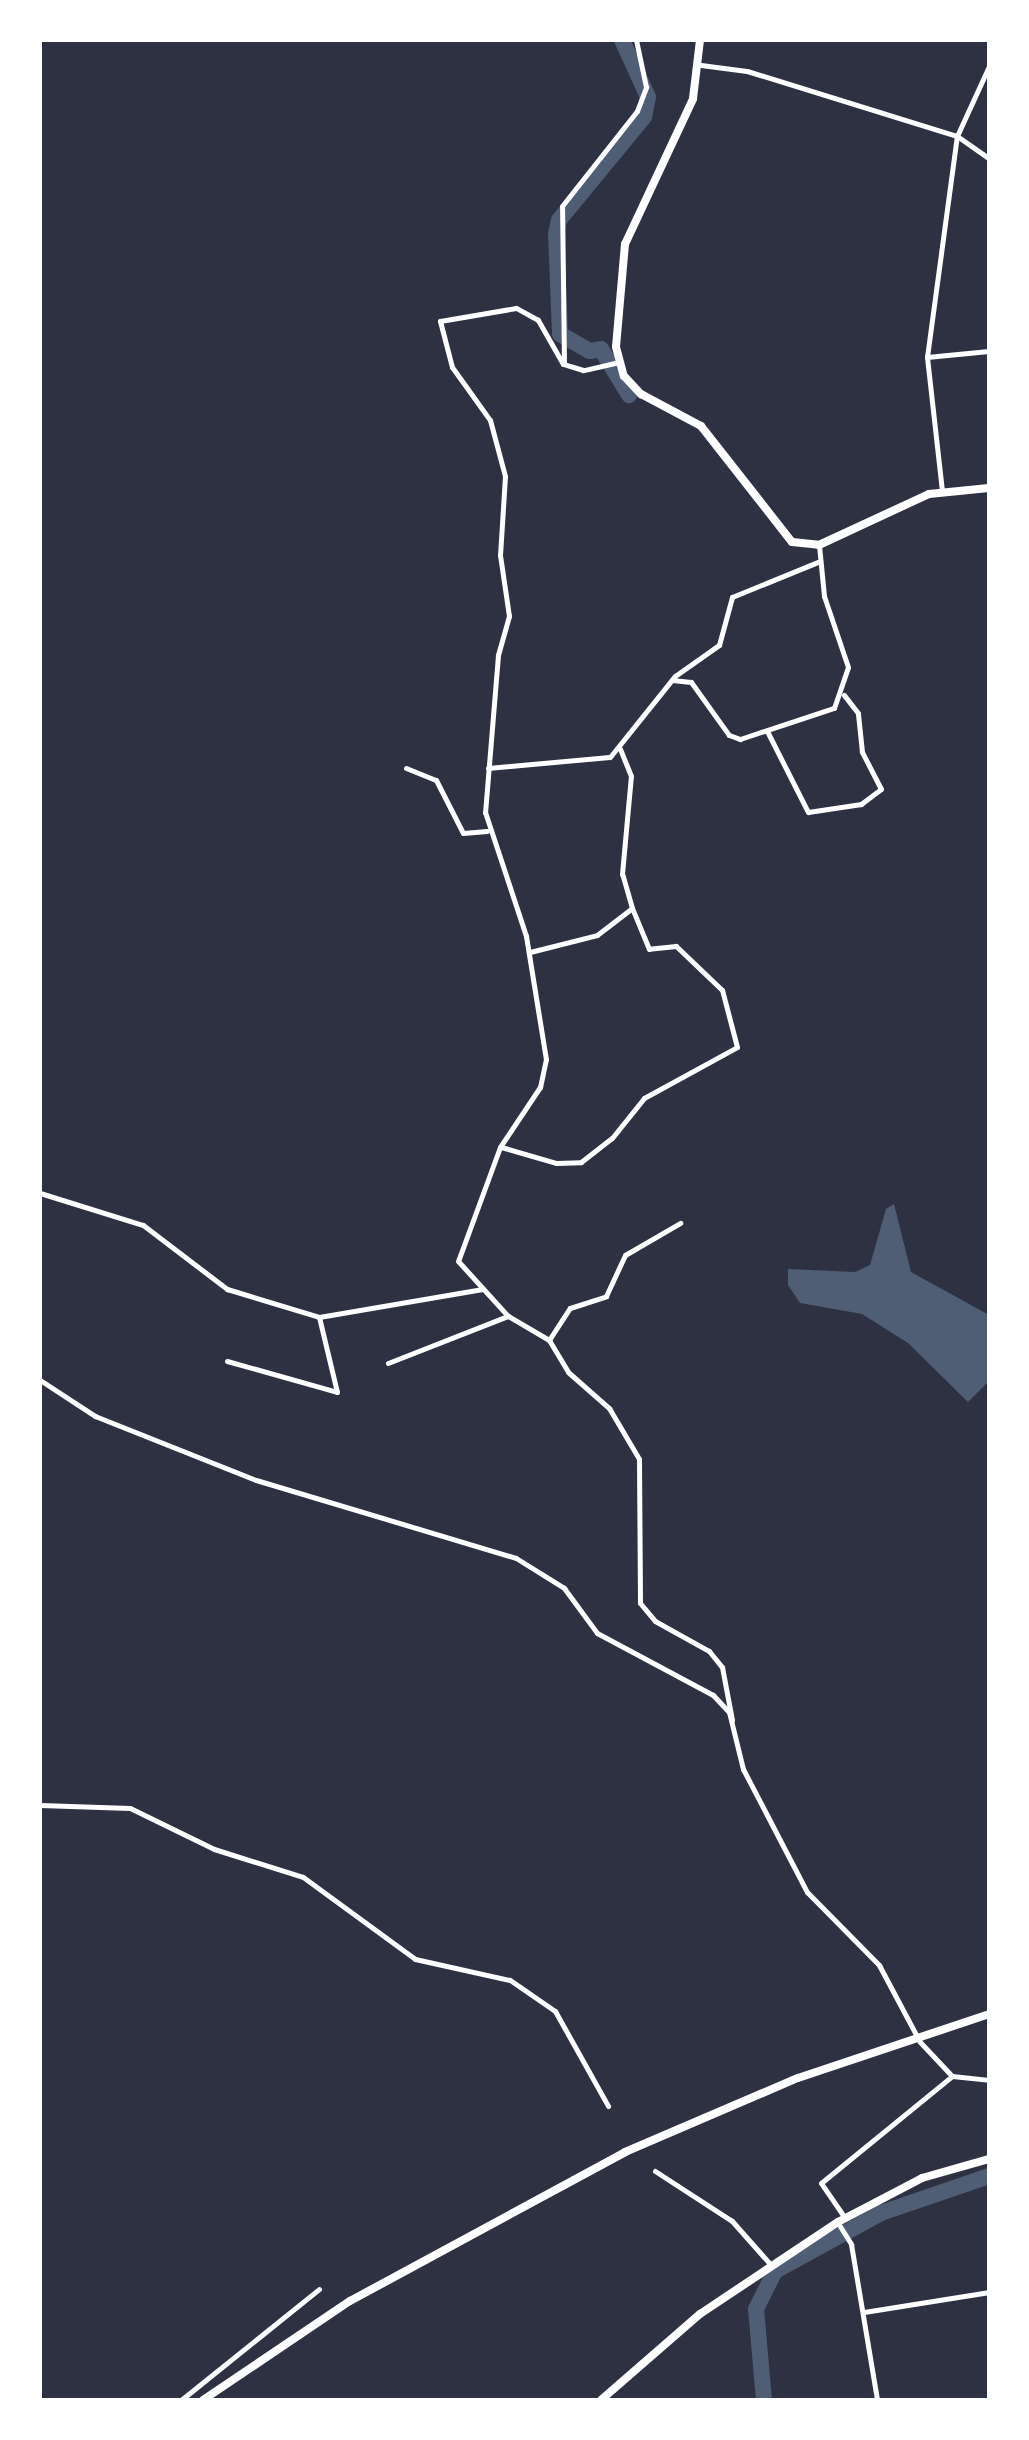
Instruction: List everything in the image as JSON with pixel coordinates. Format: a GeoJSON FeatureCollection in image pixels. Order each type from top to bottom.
{"type":"FeatureCollection","features":[{"type":"Feature","properties":{"kind":"main road"},"geometry":{"type":"LineString","coordinates":[[700,40],[701,65],[693,99],[625,244],[619,362],[633,388],[701,426],[780,533],[819,545],[942,491],[989,488]]}},
{"type":"Feature","properties":{"kind":"main road"},"geometry":{"type":"LineString","coordinates":[[203,2400],[350,2301],[536,2197],[742,2102],[903,2041],[989,2013]]}},
{"type":"Feature","properties":{"kind":"main road"},"geometry":{"type":"LineString","coordinates":[[601,2400],[770,2264],[842,2220],[922,2178],[989,2159]]}},
{"type":"Feature","properties":{"kind":"street"},"geometry":{"type":"LineString","coordinates":[[563,364],[562,206],[637,111],[646,87],[636,40]]}},
{"type":"Feature","properties":{"kind":"street"},"geometry":{"type":"LineString","coordinates":[[701,65],[747,71],[957,136],[989,158]]}},
{"type":"Feature","properties":{"kind":"street"},"geometry":{"type":"LineString","coordinates":[[942,491],[927,357],[957,136],[989,66]]}},
{"type":"Feature","properties":{"kind":"street"},"geometry":{"type":"LineString","coordinates":[[619,362],[583,370],[563,364],[529,311],[440,321],[452,367],[490,420],[505,476],[500,555],[509,616],[488,768],[487,831],[530,952],[545,1073],[500,1147],[458,1261],[508,1316],[549,1340],[568,1372],[603,1399],[639,1459],[640,1603],[655,1621],[709,1651],[722,1667],[738,1717],[732,1720]]}},
{"type":"Feature","properties":{"kind":"street"},"geometry":{"type":"LineString","coordinates":[[927,357],[989,351]]}},
{"type":"Feature","properties":{"kind":"street"},"geometry":{"type":"LineString","coordinates":[[671,680],[691,682],[729,735],[767,731],[824,716],[844,695],[847,652],[824,596],[819,545]]}},
{"type":"Feature","properties":{"kind":"street"},"geometry":{"type":"LineString","coordinates":[[488,768],[599,760],[620,749],[671,680],[719,645],[732,597],[820,561]]}},
{"type":"Feature","properties":{"kind":"street"},"geometry":{"type":"LineString","coordinates":[[767,731],[808,812],[861,804],[881,789],[862,752],[858,713],[844,695]]}},
{"type":"Feature","properties":{"kind":"street"},"geometry":{"type":"LineString","coordinates":[[500,1147],[556,1163],[581,1162],[612,1138],[644,1098],[737,1047],[722,990],[676,946],[649,949],[632,908],[622,874],[631,776],[620,749]]}},
{"type":"Feature","properties":{"kind":"street"},"geometry":{"type":"LineString","coordinates":[[406,768],[436,780],[463,833],[487,831]]}},
{"type":"Feature","properties":{"kind":"street"},"geometry":{"type":"LineString","coordinates":[[530,952],[597,935],[632,908]]}},
{"type":"Feature","properties":{"kind":"street"},"geometry":{"type":"LineString","coordinates":[[40,1193],[143,1225],[227,1289],[319,1317],[484,1289]]}},
{"type":"Feature","properties":{"kind":"street"},"geometry":{"type":"LineString","coordinates":[[549,1340],[570,1308],[606,1296],[625,1255],[680,1223]]}},
{"type":"Feature","properties":{"kind":"street"},"geometry":{"type":"LineString","coordinates":[[388,1363],[508,1316]]}},
{"type":"Feature","properties":{"kind":"street"},"geometry":{"type":"LineString","coordinates":[[227,1361],[337,1392],[319,1317]]}},
{"type":"Feature","properties":{"kind":"street"},"geometry":{"type":"LineString","coordinates":[[40,1380],[95,1416],[256,1480],[516,1558],[564,1588],[597,1633],[713,1695],[732,1720],[743,1769],[807,1892],[879,1965],[920,2042],[952,2076],[989,2080]]}},
{"type":"Feature","properties":{"kind":"street"},"geometry":{"type":"LineString","coordinates":[[40,1805],[130,1808],[214,1849],[303,1877],[415,1959],[510,1980],[555,2011],[608,2106]]}},
{"type":"Feature","properties":{"kind":"street"},"geometry":{"type":"LineString","coordinates":[[877,2400],[851,2244],[842,2220],[821,2183],[952,2076]]}},
{"type":"Feature","properties":{"kind":"street"},"geometry":{"type":"LineString","coordinates":[[655,2171],[732,2221],[770,2264]]}},
{"type":"Feature","properties":{"kind":"street"},"geometry":{"type":"LineString","coordinates":[[181,2400],[319,2289]]}},
{"type":"Feature","properties":{"kind":"street"},"geometry":{"type":"LineString","coordinates":[[864,2312],[989,2292]]}},
{"type":"Feature","properties":{"kind":"water"},"geometry":{"type":"Polygon","coordinates":[[[894,1204],[911,1272],[989,1315],[989,1381],[968,1402],[908,1343],[862,1314],[800,1303],[788,1285],[788,1269],[855,1272],[870,1265],[886,1209],[894,1204]]]}},
{"type":"Feature","properties":{"kind":"waterway"},"geometry":{"type":"LineString","coordinates":[[622,40],[648,97],[644,117],[559,220],[556,234],[560,334],[590,351],[601,349],[629,395]]}},
{"type":"Feature","properties":{"kind":"waterway"},"geometry":{"type":"LineString","coordinates":[[764,2400],[756,2309],[775,2271],[881,2213],[989,2176]]}}]}
